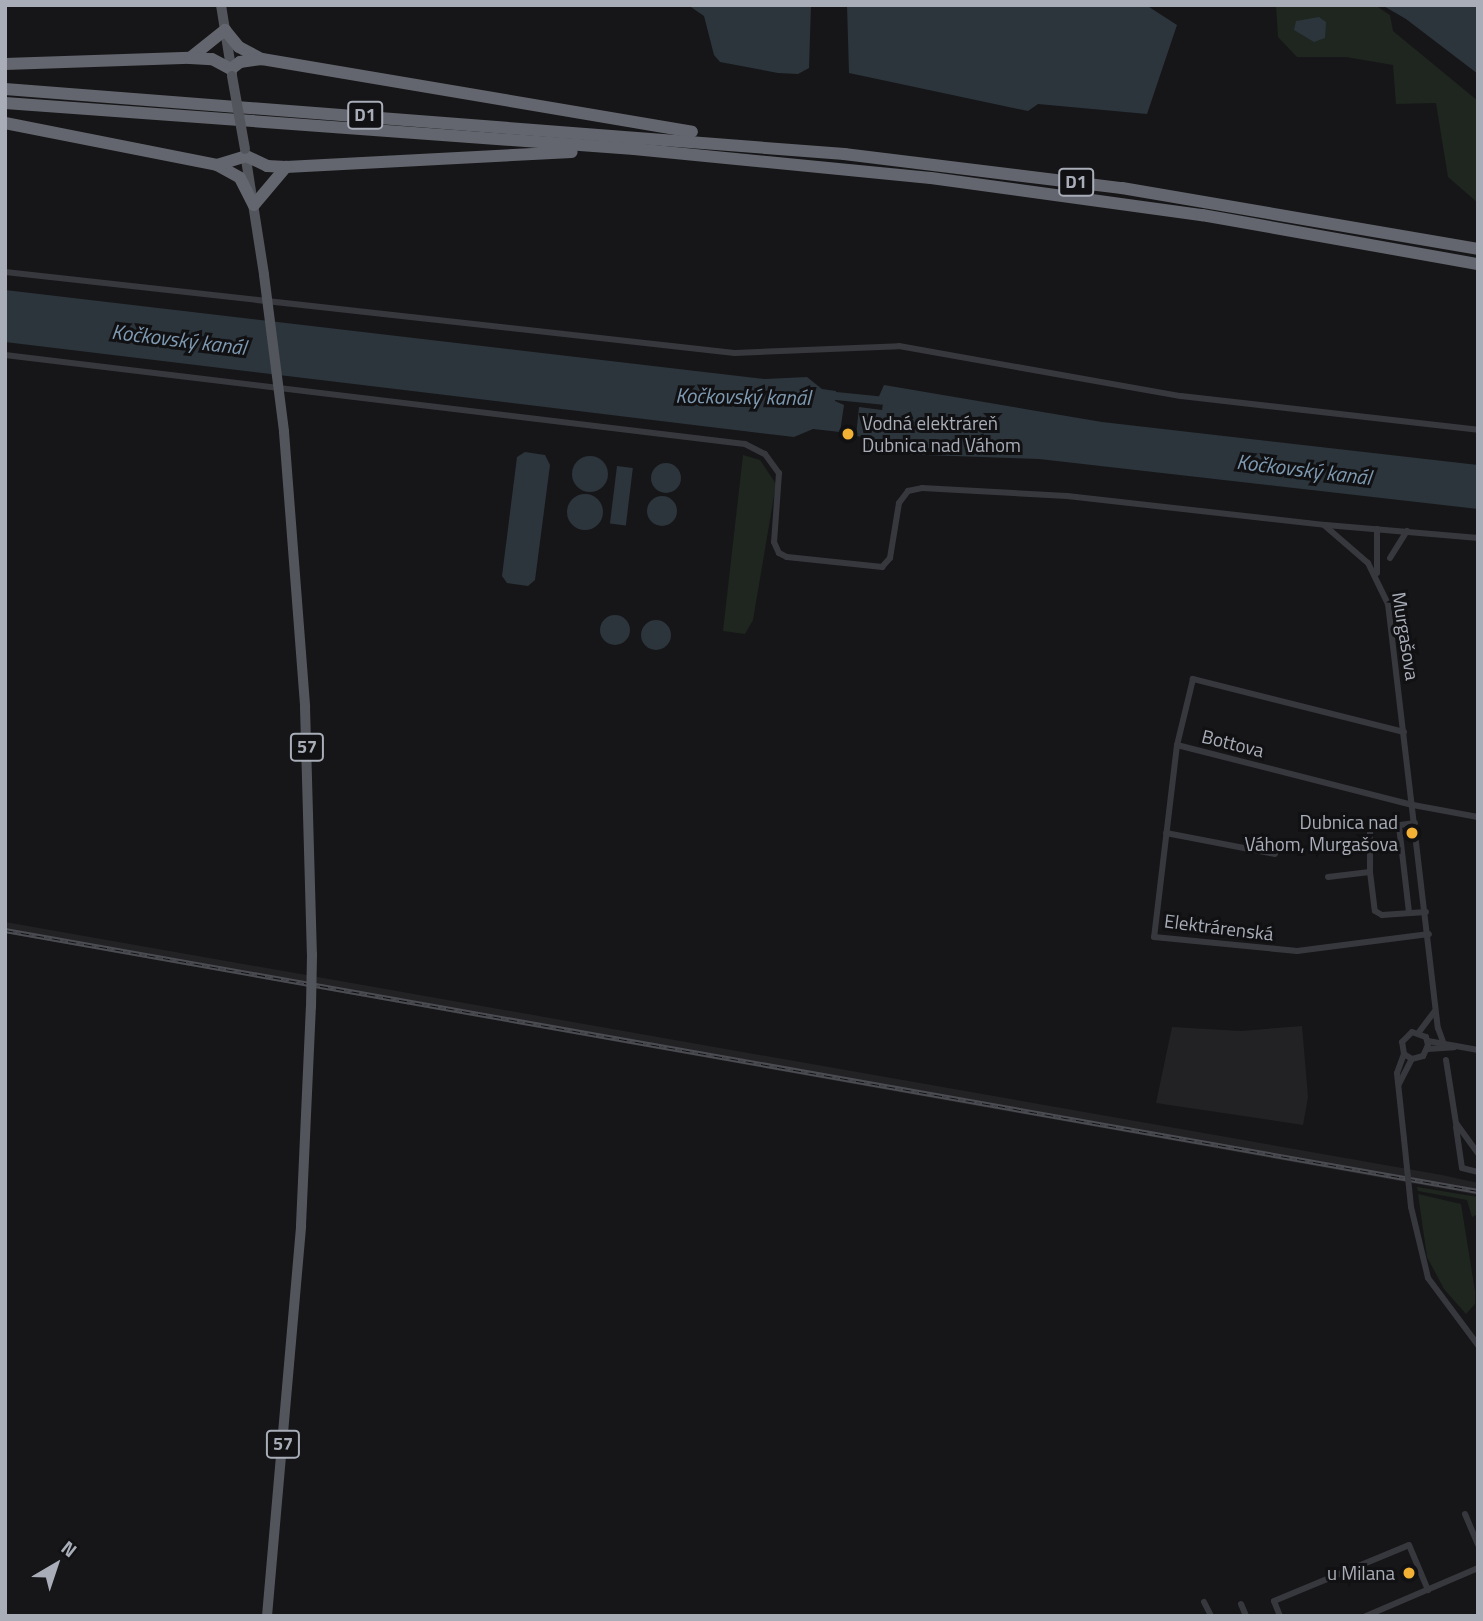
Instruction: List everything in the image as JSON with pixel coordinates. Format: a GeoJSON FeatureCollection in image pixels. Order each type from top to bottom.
{"type":"FeatureCollection","features":[{"type":"Feature","properties":{"kind":"highway"},"geometry":{"type":"LineString","coordinates":[[190,58],[224,26],[239,47],[262,59]]}},
{"type":"Feature","properties":{"kind":"highway"},"geometry":{"type":"LineString","coordinates":[[5,64],[190,58],[212,59],[231,73],[240,62],[262,59],[704,133],[725,142]]}},
{"type":"Feature","properties":{"kind":"highway","name":"D1"},"geometry":{"type":"LineString","coordinates":[[5,89],[725,142],[1110,186],[1478,249]]}},
{"type":"Feature","properties":{"kind":"highway","name":"D1"},"geometry":{"type":"LineString","coordinates":[[5,103],[634,149],[1046,192],[1280,227],[1478,264]]}},
{"type":"Feature","properties":{"kind":"highway"},"geometry":{"type":"LineString","coordinates":[[5,123],[217,165],[240,178],[254,205],[286,167]]}},
{"type":"Feature","properties":{"kind":"highway"},"geometry":{"type":"LineString","coordinates":[[217,165],[245,152],[267,166],[286,167],[634,149]]}},
{"type":"Feature","properties":{"kind":"main road","name":"57"},"geometry":{"type":"LineString","coordinates":[[221,5],[254,205],[284,432],[303,680],[312,954],[301,1225],[267,1616]]}},
{"type":"Feature","properties":{"kind":"street"},"geometry":{"type":"LineString","coordinates":[[5,272],[735,353],[899,346],[1181,396],[1478,430]]}},
{"type":"Feature","properties":{"kind":"street"},"geometry":{"type":"LineString","coordinates":[[5,355],[745,444],[765,454],[779,473],[774,541],[779,553],[787,557],[882,567],[890,558],[897,509],[908,491],[975,491],[1092,498],[1324,525],[1478,538]]}},
{"type":"Feature","properties":{"kind":"street","name":"Murgašova"},"geometry":{"type":"LineString","coordinates":[[1324,525],[1354,548],[1377,576],[1391,622],[1438,999],[1438,1028],[1443,1042]]}},
{"type":"Feature","properties":{"kind":"street"},"geometry":{"type":"LineString","coordinates":[[1377,529],[1377,576]]}},
{"type":"Feature","properties":{"kind":"street"},"geometry":{"type":"LineString","coordinates":[[1390,558],[1407,531]]}},
{"type":"Feature","properties":{"kind":"street","name":"Bottova"},"geometry":{"type":"LineString","coordinates":[[1404,732],[1198,678],[1189,684],[1177,745],[1413,805],[1478,817]]}},
{"type":"Feature","properties":{"kind":"street","name":"Elektrárenská"},"geometry":{"type":"LineString","coordinates":[[1177,745],[1154,937],[1297,951],[1429,934]]}},
{"type":"Feature","properties":{"kind":"street"},"geometry":{"type":"LineString","coordinates":[[1415,823],[1370,829],[1370,872],[1375,911],[1382,915],[1426,912]]}},
{"type":"Feature","properties":{"kind":"street"},"geometry":{"type":"LineString","coordinates":[[1399,826],[1409,912]]}},
{"type":"Feature","properties":{"kind":"street"},"geometry":{"type":"LineString","coordinates":[[1166,833],[1276,854]]}},
{"type":"Feature","properties":{"kind":"street"},"geometry":{"type":"LineString","coordinates":[[1328,877],[1370,872]]}},
{"type":"Feature","properties":{"kind":"street"},"geometry":{"type":"LineString","coordinates":[[1438,999],[1431,1021],[1419,1032],[1403,1038],[1404,1054],[1397,1073],[1411,1207],[1428,1278],[1478,1345]]}},
{"type":"Feature","properties":{"kind":"street"},"geometry":{"type":"LineString","coordinates":[[1428,1049],[1427,1040],[1438,1028]]}},
{"type":"Feature","properties":{"kind":"street"},"geometry":{"type":"LineString","coordinates":[[1419,1032],[1427,1040],[1478,1051]]}},
{"type":"Feature","properties":{"kind":"street"},"geometry":{"type":"LineString","coordinates":[[1398,1086],[1412,1059],[1428,1049],[1456,1047]]}},
{"type":"Feature","properties":{"kind":"street"},"geometry":{"type":"LineString","coordinates":[[1404,1054],[1412,1059]]}},
{"type":"Feature","properties":{"kind":"street"},"geometry":{"type":"LineString","coordinates":[[1446,1060],[1462,1168],[1478,1172]]}},
{"type":"Feature","properties":{"kind":"street"},"geometry":{"type":"LineString","coordinates":[[1456,1123],[1478,1153]]}},
{"type":"Feature","properties":{"kind":"street"},"geometry":{"type":"LineString","coordinates":[[1465,1514],[1478,1544]]}},
{"type":"Feature","properties":{"kind":"street"},"geometry":{"type":"LineString","coordinates":[[1280,1616],[1274,1601],[1409,1545],[1428,1590]]}},
{"type":"Feature","properties":{"kind":"street"},"geometry":{"type":"LineString","coordinates":[[1366,1616],[1478,1567]]}},
{"type":"Feature","properties":{"kind":"street"},"geometry":{"type":"LineString","coordinates":[[1204,1602],[1211,1616]]}},
{"type":"Feature","properties":{"kind":"street"},"geometry":{"type":"LineString","coordinates":[[1241,1604],[1246,1616]]}},
{"type":"Feature","properties":{"kind":"street"},"geometry":{"type":"LineString","coordinates":[[1386,1607],[1390,1616]]}},
{"type":"Feature","properties":{"kind":"shaded area"},"geometry":{"type":"Polygon","coordinates":[[[1276,5],[1375,5],[1390,15],[1393,31],[1478,101],[1478,203],[1448,177],[1436,103],[1396,104],[1393,65],[1346,57],[1297,57],[1278,37],[1276,5]]]}},
{"type":"Feature","properties":{"kind":"shaded area"},"geometry":{"type":"Polygon","coordinates":[[[743,455],[760,460],[776,484],[753,620],[745,634],[723,631],[743,455]]]}},
{"type":"Feature","properties":{"kind":"shaded area"},"geometry":{"type":"Polygon","coordinates":[[[5,922],[1442,1175],[1478,1183],[1478,1195],[5,933],[5,922]]]}},
{"type":"Feature","properties":{"kind":"shaded area"},"geometry":{"type":"Polygon","coordinates":[[[1302,1026],[1308,1097],[1303,1125],[1156,1103],[1172,1027],[1241,1031],[1302,1026]]]}},
{"type":"Feature","properties":{"kind":"shaded area"},"geometry":{"type":"Polygon","coordinates":[[[1417,1187],[1478,1197],[1478,1214],[1472,1217],[1467,1200],[1418,1191],[1417,1187]]]}},
{"type":"Feature","properties":{"kind":"shaded area"},"geometry":{"type":"Polygon","coordinates":[[[1418,1194],[1461,1204],[1475,1291],[1475,1304],[1466,1314],[1444,1289],[1427,1257],[1418,1194]]]}},
{"type":"Feature","properties":{"kind":"water"},"geometry":{"type":"Polygon","coordinates":[[[688,5],[811,5],[809,68],[798,74],[778,73],[720,62],[714,55],[704,16],[688,5]]]}},
{"type":"Feature","properties":{"kind":"water"},"geometry":{"type":"Polygon","coordinates":[[[847,5],[1146,5],[1177,25],[1147,114],[1038,104],[1028,111],[849,73],[847,5]]]}},
{"type":"Feature","properties":{"kind":"water"},"geometry":{"type":"Polygon","coordinates":[[[1382,5],[1478,5],[1478,74],[1406,19],[1382,5]]]}},
{"type":"Feature","properties":{"kind":"water"},"geometry":{"type":"Polygon","coordinates":[[[1319,17],[1326,22],[1325,38],[1314,42],[1294,30],[1296,21],[1319,17]]]}},
{"type":"Feature","properties":{"kind":"water"},"geometry":{"type":"Polygon","coordinates":[[[5,290],[765,379],[807,377],[822,389],[836,391],[835,401],[844,405],[840,432],[813,429],[794,437],[5,342],[5,290]]]}},
{"type":"Feature","properties":{"kind":"water","name":"Kočkovský kanál"},"geometry":{"type":"Polygon","coordinates":[[[884,385],[1102,422],[1478,465],[1478,509],[1039,459],[867,453],[869,438],[856,436],[859,407],[882,410],[883,404],[876,403],[884,385]]]}},
{"type":"Feature","properties":{"kind":"water"},"geometry":{"type":"Polygon","coordinates":[[[525,452],[545,455],[550,465],[535,580],[528,586],[507,583],[502,576],[517,457],[525,452]]]}},
{"type":"Feature","properties":{"kind":"water"},"geometry":{"type":"Polygon","coordinates":[[[590,456],[602,462],[608,474],[602,486],[590,492],[578,486],[572,474],[578,462],[590,456]]]}},
{"type":"Feature","properties":{"kind":"water"},"geometry":{"type":"Polygon","coordinates":[[[666,463],[672,464],[680,472],[680,484],[672,492],[666,493],[660,492],[652,484],[651,478],[652,472],[660,464],[666,463]]]}},
{"type":"Feature","properties":{"kind":"water"},"geometry":{"type":"Polygon","coordinates":[[[617,466],[633,468],[626,526],[610,524],[617,466]]]}},
{"type":"Feature","properties":{"kind":"water"},"geometry":{"type":"Polygon","coordinates":[[[585,494],[598,499],[603,512],[598,525],[585,530],[572,525],[567,512],[572,499],[585,494]]]}},
{"type":"Feature","properties":{"kind":"water"},"geometry":{"type":"Polygon","coordinates":[[[662,496],[668,497],[676,505],[676,517],[668,525],[662,526],[656,525],[648,517],[647,511],[648,505],[656,497],[662,496]]]}},
{"type":"Feature","properties":{"kind":"water"},"geometry":{"type":"Polygon","coordinates":[[[615,615],[621,616],[629,624],[629,636],[621,644],[615,645],[609,644],[601,636],[600,630],[601,624],[609,616],[615,615]]]}},
{"type":"Feature","properties":{"kind":"water"},"geometry":{"type":"Polygon","coordinates":[[[656,620],[662,621],[670,629],[670,641],[662,649],[656,650],[650,649],[642,641],[641,635],[642,629],[650,621],[656,620]]]}},
{"type":"Feature","properties":{"kind":"waterway","name":"Kočkovský kanál"},"geometry":{"type":"LineString","coordinates":[[826,395],[886,401]]}},
{"type":"Feature","properties":{"kind":"railway"},"geometry":{"type":"LineString","coordinates":[[5,930],[1478,1191]]}},
{"type":"Feature","properties":{"kind":"place","name":"Vodná elektráreň Dubnica nad Váhom"},"geometry":{"type":"Point","coordinates":[848,434]}},
{"type":"Feature","properties":{"kind":"place","name":"Dubnica nad Váhom, Murgašova"},"geometry":{"type":"Point","coordinates":[1412,833]}},
{"type":"Feature","properties":{"kind":"place","name":"u Milana"},"geometry":{"type":"Point","coordinates":[1409,1573]}}]}
